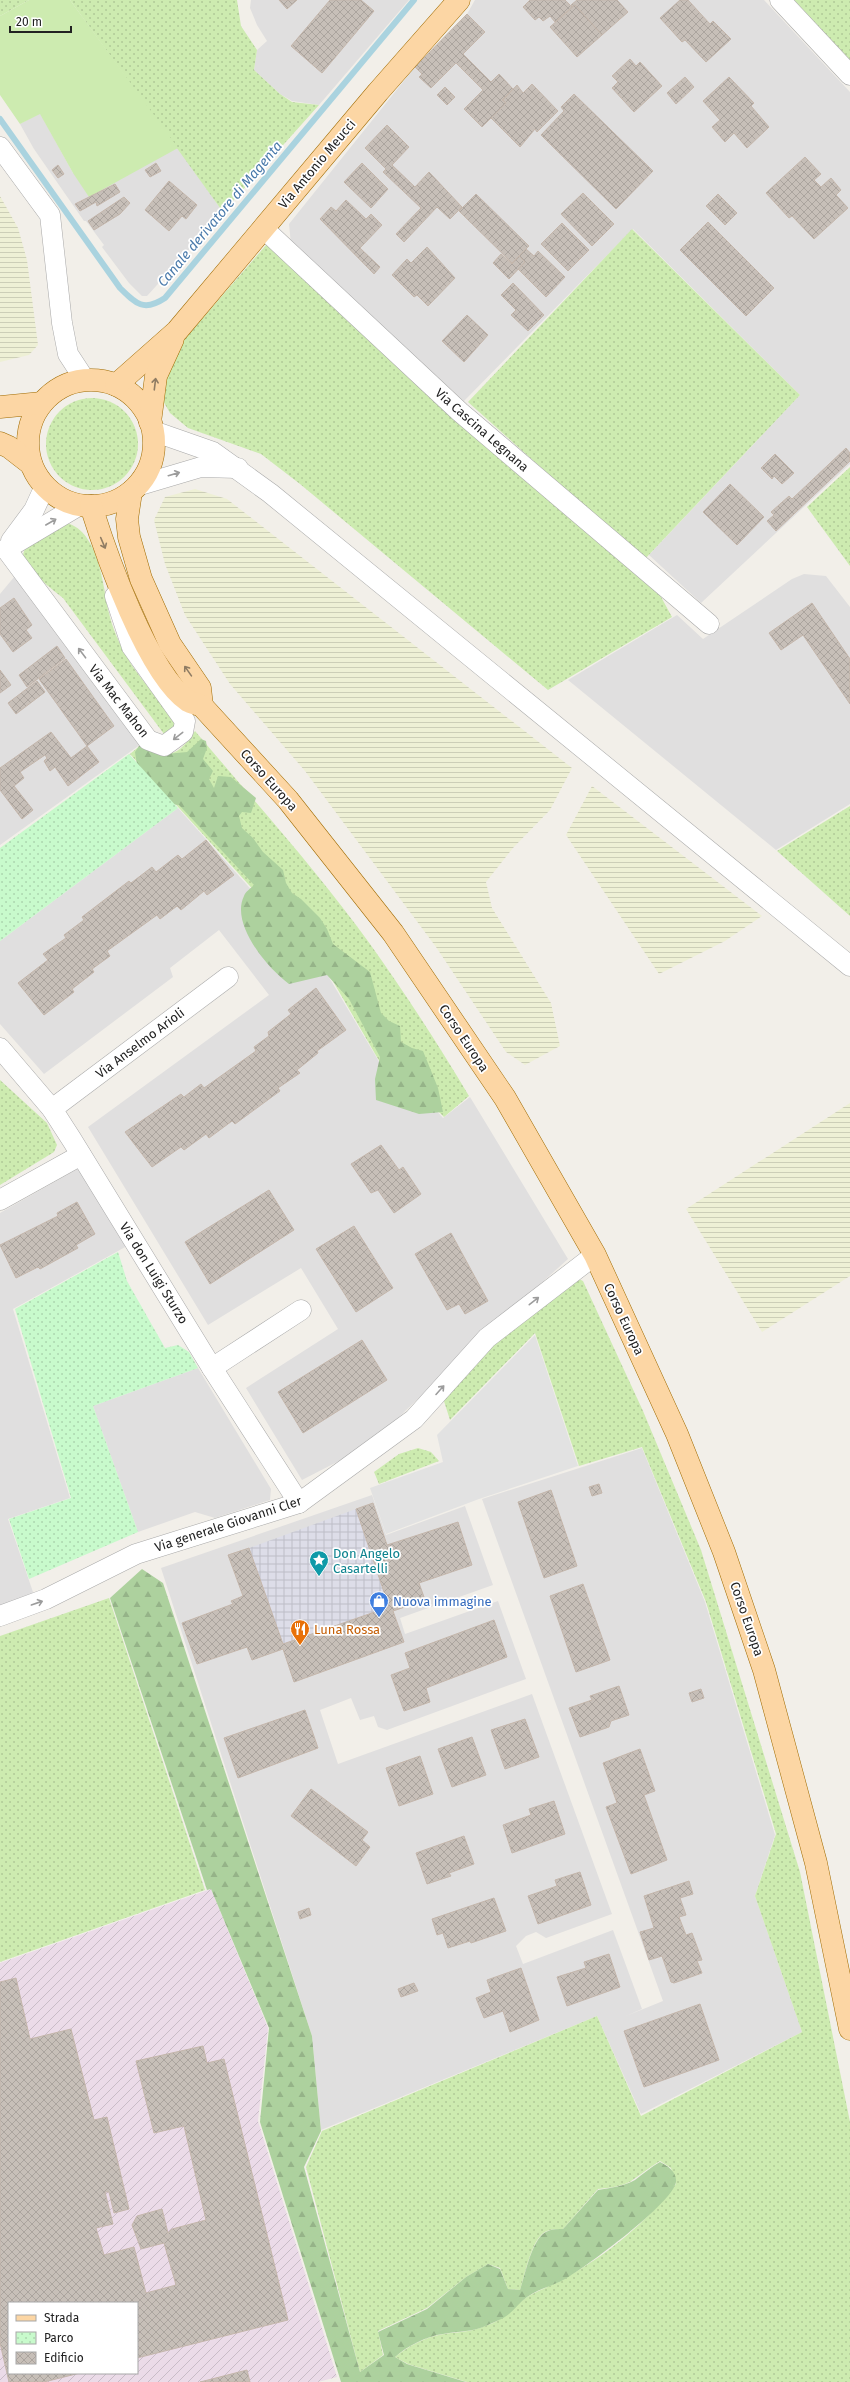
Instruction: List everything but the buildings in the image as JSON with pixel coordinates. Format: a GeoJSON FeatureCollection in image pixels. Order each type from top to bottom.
{"type":"FeatureCollection","features":[{"type":"Feature","properties":{"kind":"main road","name":"Via Antonio Meucci"},"geometry":{"type":"LineString","coordinates":[[116,385],[177,331],[378,92],[459,0]]}},
{"type":"Feature","properties":{"kind":"main road","name":"Via Antonio Meucci"},"geometry":{"type":"LineString","coordinates":[[151,426],[156,376],[177,331]]}},
{"type":"Feature","properties":{"kind":"main road"},"geometry":{"type":"LineString","coordinates":[[0,443],[9,447],[31,464],[44,486],[61,498],[85,506],[112,502],[134,489],[148,470],[153,450],[151,426],[138,403],[130,394],[116,385],[106,382],[85,380],[61,387],[42,403],[32,421],[28,443],[31,464]]}},
{"type":"Feature","properties":{"kind":"main road"},"geometry":{"type":"LineString","coordinates":[[0,406],[42,403]]}},
{"type":"Feature","properties":{"kind":"main road"},"geometry":{"type":"LineString","coordinates":[[134,489],[127,519],[129,537],[141,579],[170,644],[200,688],[202,706]]}},
{"type":"Feature","properties":{"kind":"main road","name":"Corso Europa"},"geometry":{"type":"LineString","coordinates":[[85,506],[119,581],[134,621],[158,666],[172,685],[188,701],[202,706],[288,800],[393,933],[505,1098],[595,1255],[680,1442],[724,1552],[764,1670],[816,1863],[850,2029]]}},
{"type":"Feature","properties":{"kind":"street"},"geometry":{"type":"LineString","coordinates":[[780,0],[850,75]]}},
{"type":"Feature","properties":{"kind":"street"},"geometry":{"type":"LineString","coordinates":[[0,147],[50,215],[68,354],[85,380]]}},
{"type":"Feature","properties":{"kind":"street","name":"Via Cascina Legnana"},"geometry":{"type":"LineString","coordinates":[[263,228],[460,412],[709,624]]}},
{"type":"Feature","properties":{"kind":"street"},"geometry":{"type":"LineString","coordinates":[[151,426],[213,452],[238,468],[850,966]]}},
{"type":"Feature","properties":{"kind":"street"},"geometry":{"type":"LineString","coordinates":[[134,489],[201,467],[238,468]]}},
{"type":"Feature","properties":{"kind":"street"},"geometry":{"type":"LineString","coordinates":[[3,552],[34,510],[44,486]]}},
{"type":"Feature","properties":{"kind":"street"},"geometry":{"type":"LineString","coordinates":[[3,552],[85,506]]}},
{"type":"Feature","properties":{"kind":"street","name":"Via Mac Mahon"},"geometry":{"type":"LineString","coordinates":[[3,552],[148,740],[164,746],[183,732],[185,720],[132,647],[115,596],[119,581]]}},
{"type":"Feature","properties":{"kind":"street","name":"Via Anselmo Arioli"},"geometry":{"type":"LineString","coordinates":[[52,1109],[228,977]]}},
{"type":"Feature","properties":{"kind":"street","name":"Via don Luigi Sturzo"},"geometry":{"type":"LineString","coordinates":[[0,1048],[52,1109],[212,1368],[299,1503]]}},
{"type":"Feature","properties":{"kind":"street"},"geometry":{"type":"LineString","coordinates":[[0,1200],[81,1155]]}},
{"type":"Feature","properties":{"kind":"street","name":"Via generale Giovanni Cler"},"geometry":{"type":"LineString","coordinates":[[0,1616],[46,1599],[136,1554],[299,1503],[414,1419],[487,1338],[595,1255]]}},
{"type":"Feature","properties":{"kind":"street"},"geometry":{"type":"LineString","coordinates":[[212,1368],[301,1310]]}},
{"type":"Feature","properties":{"kind":"shaded area"},"geometry":{"type":"Polygon","coordinates":[[[251,0],[409,0],[319,105],[292,101],[280,94],[254,70],[257,50],[267,41],[257,25],[250,8],[251,0]]]}},
{"type":"Feature","properties":{"kind":"shaded area"},"geometry":{"type":"Polygon","coordinates":[[[475,0],[764,0],[850,92],[850,464],[701,603],[649,555],[800,395],[633,229],[464,401],[291,244],[289,224],[415,67],[467,14],[475,0]]]}},
{"type":"Feature","properties":{"kind":"shaded area"},"geometry":{"type":"Polygon","coordinates":[[[40,113],[73,173],[178,148],[223,212],[147,296],[142,296],[129,283],[102,247],[104,245],[86,221],[84,221],[34,149],[20,124],[40,113]]]}},
{"type":"Feature","properties":{"kind":"shaded area"},"geometry":{"type":"Polygon","coordinates":[[[804,574],[826,576],[850,607],[850,804],[776,850],[568,680],[677,615],[703,639],[792,579],[804,574]]]}},
{"type":"Feature","properties":{"kind":"shaded area"},"geometry":{"type":"Polygon","coordinates":[[[15,576],[141,744],[0,845],[0,594],[15,576]]]}},
{"type":"Feature","properties":{"kind":"shaded area"},"geometry":{"type":"Polygon","coordinates":[[[178,808],[327,974],[403,1102],[423,1096],[443,1118],[470,1097],[568,1259],[487,1332],[370,1445],[302,1480],[246,1388],[338,1329],[301,1268],[208,1325],[88,1127],[269,995],[219,930],[170,968],[173,977],[44,1074],[0,1024],[0,941],[178,808]]]}},
{"type":"Feature","properties":{"kind":"shaded area"},"geometry":{"type":"Polygon","coordinates":[[[79,1168],[127,1246],[13,1309],[70,1498],[8,1519],[34,1595],[0,1607],[0,1213],[79,1168]]]}},
{"type":"Feature","properties":{"kind":"shaded area"},"geometry":{"type":"Polygon","coordinates":[[[535,1335],[578,1466],[479,1499],[386,1534],[370,1488],[443,1462],[437,1435],[535,1335]]]}},
{"type":"Feature","properties":{"kind":"shaded area"},"geometry":{"type":"Polygon","coordinates":[[[198,1368],[271,1489],[270,1500],[215,1518],[195,1512],[138,1532],[93,1406],[198,1368]]]}},
{"type":"Feature","properties":{"kind":"shaded area"},"geometry":{"type":"Polygon","coordinates":[[[642,1448],[705,1602],[775,1835],[755,1896],[802,2032],[641,2114],[597,2016],[321,2130],[312,2036],[161,1568],[372,1495],[386,1535],[465,1506],[493,1585],[400,1618],[405,1634],[498,1601],[526,1679],[387,1730],[378,1727],[374,1716],[360,1720],[351,1698],[320,1710],[338,1764],[532,1694],[612,1914],[546,1938],[536,1932],[526,1936],[516,1946],[523,1964],[613,1930],[642,2009],[626,2016],[663,2001],[482,1499],[642,1448]]]}},
{"type":"Feature","properties":{"kind":"shaded area","name":"Don Angelo Casartelli"},"geometry":{"type":"Polygon","coordinates":[[[356,1509],[389,1607],[283,1644],[249,1548],[356,1509]]]}},
{"type":"Feature","properties":{"kind":"shaded area"},"geometry":{"type":"Polygon","coordinates":[[[211,1889],[268,2028],[258,2121],[337,2377],[318,2382],[0,2382],[0,1963],[211,1889]]]}},
{"type":"Feature","properties":{"kind":"green space"},"geometry":{"type":"Polygon","coordinates":[[[0,0],[29,0],[0,16],[0,0]]]}},
{"type":"Feature","properties":{"kind":"green space"},"geometry":{"type":"Polygon","coordinates":[[[29,0],[70,0],[178,148],[89,197],[73,173],[40,114],[20,124],[0,95],[0,16],[29,0]]]}},
{"type":"Feature","properties":{"kind":"green space"},"geometry":{"type":"Polygon","coordinates":[[[70,0],[237,0],[241,26],[257,50],[254,70],[280,94],[292,102],[319,105],[223,212],[70,0]]]}},
{"type":"Feature","properties":{"kind":"green space"},"geometry":{"type":"Polygon","coordinates":[[[794,0],[850,0],[850,60],[794,0]]]}},
{"type":"Feature","properties":{"kind":"green space"},"geometry":{"type":"Polygon","coordinates":[[[0,196],[18,228],[27,260],[38,345],[29,355],[0,362],[0,196]]]}},
{"type":"Feature","properties":{"kind":"green space"},"geometry":{"type":"Polygon","coordinates":[[[632,229],[800,395],[644,560],[468,402],[632,229]]]}},
{"type":"Feature","properties":{"kind":"green space"},"geometry":{"type":"Polygon","coordinates":[[[267,244],[660,595],[672,617],[548,690],[300,484],[261,454],[188,428],[170,413],[163,401],[163,382],[171,355],[267,244]]]}},
{"type":"Feature","properties":{"kind":"green space"},"geometry":{"type":"Polygon","coordinates":[[[92,398],[110,401],[125,411],[135,426],[138,444],[135,462],[125,477],[110,487],[92,490],[74,487],[59,477],[49,462],[46,444],[49,426],[59,411],[74,401],[92,398]]]}},
{"type":"Feature","properties":{"kind":"green space"},"geometry":{"type":"Polygon","coordinates":[[[850,467],[850,566],[807,507],[850,467]]]}},
{"type":"Feature","properties":{"kind":"green space"},"geometry":{"type":"Polygon","coordinates":[[[195,489],[227,499],[572,768],[550,810],[513,848],[486,882],[492,908],[551,1003],[560,1046],[525,1065],[506,1052],[436,947],[305,771],[230,684],[185,615],[165,564],[154,520],[165,497],[195,489]]]}},
{"type":"Feature","properties":{"kind":"green space"},"geometry":{"type":"Polygon","coordinates":[[[67,523],[78,528],[93,548],[102,575],[112,624],[130,663],[174,718],[176,724],[174,729],[164,734],[63,598],[36,575],[23,558],[26,547],[67,523]]]}},
{"type":"Feature","properties":{"kind":"green space"},"geometry":{"type":"Polygon","coordinates":[[[195,731],[328,889],[370,944],[421,1019],[469,1096],[444,1117],[422,1095],[403,1102],[327,971],[130,754],[142,744],[159,752],[166,754],[172,753],[183,746],[195,731]]]}},
{"type":"Feature","properties":{"kind":"green space"},"geometry":{"type":"Polygon","coordinates":[[[201,739],[206,741],[207,748],[203,759],[213,771],[209,779],[214,788],[218,776],[231,777],[256,798],[251,813],[242,812],[239,816],[242,828],[253,838],[263,852],[283,870],[286,883],[292,893],[301,899],[320,918],[327,929],[333,944],[370,972],[381,1013],[389,1021],[400,1026],[401,1042],[412,1048],[423,1051],[438,1088],[443,1112],[419,1114],[376,1100],[375,1079],[380,1057],[349,999],[327,975],[289,984],[271,968],[253,945],[242,919],[241,907],[244,896],[254,885],[179,805],[160,803],[137,765],[135,752],[139,746],[147,745],[166,754],[187,752],[201,739]]]}},
{"type":"Feature","properties":{"kind":"green space"},"geometry":{"type":"Polygon","coordinates":[[[129,754],[178,808],[0,941],[0,848],[129,754]]]}},
{"type":"Feature","properties":{"kind":"green space"},"geometry":{"type":"Polygon","coordinates":[[[592,786],[762,916],[725,941],[659,974],[566,835],[592,786]]]}},
{"type":"Feature","properties":{"kind":"green space"},"geometry":{"type":"Polygon","coordinates":[[[850,806],[850,916],[777,851],[850,806]]]}},
{"type":"Feature","properties":{"kind":"green space"},"geometry":{"type":"Polygon","coordinates":[[[0,1080],[47,1123],[57,1145],[54,1152],[0,1185],[0,1080]]]}},
{"type":"Feature","properties":{"kind":"green space"},"geometry":{"type":"Polygon","coordinates":[[[850,1103],[850,1276],[762,1332],[686,1209],[850,1103]]]}},
{"type":"Feature","properties":{"kind":"green space"},"geometry":{"type":"Polygon","coordinates":[[[118,1252],[127,1281],[165,1348],[178,1345],[189,1352],[198,1368],[93,1406],[138,1532],[29,1579],[9,1519],[71,1498],[15,1309],[118,1252]]]}},
{"type":"Feature","properties":{"kind":"green space"},"geometry":{"type":"Polygon","coordinates":[[[577,1278],[583,1281],[643,1411],[701,1550],[800,1872],[850,2122],[850,2382],[467,2382],[408,2364],[395,2357],[405,2349],[431,2337],[475,2330],[498,2320],[527,2297],[581,2269],[611,2248],[639,2224],[665,2198],[676,2184],[671,2168],[660,2161],[634,2179],[622,2185],[598,2189],[563,2229],[549,2230],[542,2234],[533,2248],[520,2290],[508,2289],[500,2268],[488,2264],[466,2277],[427,2308],[378,2331],[383,2355],[360,2372],[306,2167],[322,2131],[597,2016],[641,2116],[802,2032],[755,1896],[776,1834],[706,1602],[642,1447],[579,1466],[535,1333],[450,1420],[443,1398],[485,1351],[577,1278]]]}},
{"type":"Feature","properties":{"kind":"green space"},"geometry":{"type":"Polygon","coordinates":[[[418,1448],[431,1452],[439,1461],[379,1484],[374,1472],[399,1454],[418,1448]]]}},
{"type":"Feature","properties":{"kind":"green space"},"geometry":{"type":"Polygon","coordinates":[[[142,1569],[163,1583],[312,2036],[321,2131],[304,2167],[360,2372],[384,2355],[378,2332],[427,2309],[466,2277],[488,2264],[500,2269],[508,2289],[520,2290],[533,2248],[542,2234],[553,2229],[563,2229],[598,2190],[627,2184],[660,2162],[669,2167],[675,2175],[676,2182],[671,2192],[645,2219],[609,2249],[576,2272],[531,2294],[509,2314],[498,2320],[477,2329],[443,2334],[424,2339],[411,2345],[395,2357],[407,2364],[466,2382],[341,2382],[260,2122],[269,2028],[211,1889],[207,1890],[110,1598],[142,1569]]]}},
{"type":"Feature","properties":{"kind":"green space"},"geometry":{"type":"Polygon","coordinates":[[[109,1598],[205,1890],[0,1962],[0,1636],[109,1598]]]}},
{"type":"Feature","properties":{"kind":"waterway","name":"Canale derivatore di Magenta"},"geometry":{"type":"LineString","coordinates":[[0,119],[120,288],[136,302],[151,305],[165,298],[414,0]]}},
{"type":"Feature","properties":{"kind":"place","name":"Don Angelo Casartelli"},"geometry":{"type":"Point","coordinates":[319,1577]}},
{"type":"Feature","properties":{"kind":"place","name":"Nuova immagine"},"geometry":{"type":"Point","coordinates":[379,1618]}},
{"type":"Feature","properties":{"kind":"place","name":"Luna Rossa"},"geometry":{"type":"Point","coordinates":[300,1646]}}]}
